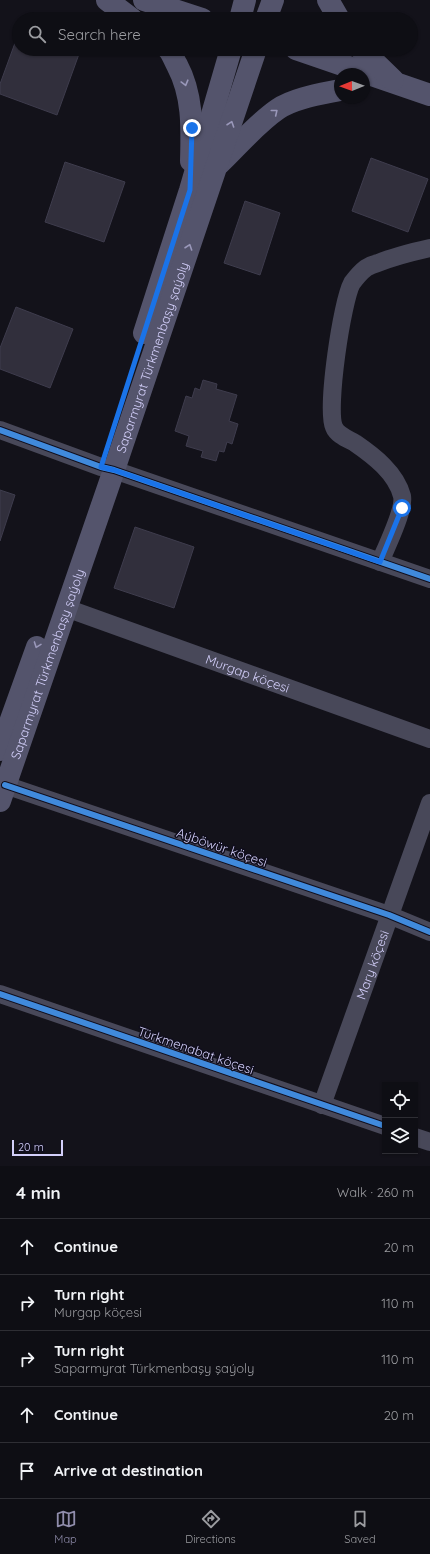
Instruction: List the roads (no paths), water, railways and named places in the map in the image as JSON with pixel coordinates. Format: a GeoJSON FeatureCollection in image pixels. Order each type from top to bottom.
{"type":"FeatureCollection","features":[{"type":"Feature","properties":{"kind":"main road"},"geometry":{"type":"LineString","coordinates":[[107,0],[123,12]]}},
{"type":"Feature","properties":{"kind":"main road"},"geometry":{"type":"LineString","coordinates":[[144,0],[181,12]]}},
{"type":"Feature","properties":{"kind":"main road"},"geometry":{"type":"LineString","coordinates":[[242,12],[245,0]]}},
{"type":"Feature","properties":{"kind":"main road"},"geometry":{"type":"LineString","coordinates":[[269,12],[273,0]]}},
{"type":"Feature","properties":{"kind":"main road"},"geometry":{"type":"LineString","coordinates":[[328,0],[335,12]]}},
{"type":"Feature","properties":{"kind":"main road"},"geometry":{"type":"LineString","coordinates":[[172,56],[183,77],[190,100],[192,128],[190,190]]}},
{"type":"Feature","properties":{"kind":"main road","name":"Saparmyrat Türkmenbaşy şaýoly"},"geometry":{"type":"LineString","coordinates":[[3,793],[66,608],[229,56]]}},
{"type":"Feature","properties":{"kind":"main road","name":"Saparmyrat Türkmenbaşy şaýoly"},"geometry":{"type":"LineString","coordinates":[[0,750],[108,468],[216,168],[254,56]]}},
{"type":"Feature","properties":{"kind":"main road"},"geometry":{"type":"LineString","coordinates":[[316,56],[430,95]]}},
{"type":"Feature","properties":{"kind":"main road"},"geometry":{"type":"LineString","coordinates":[[368,56],[398,85]]}},
{"type":"Feature","properties":{"kind":"main road"},"geometry":{"type":"LineString","coordinates":[[370,87],[398,85]]}},
{"type":"Feature","properties":{"kind":"main road"},"geometry":{"type":"LineString","coordinates":[[216,168],[255,128],[279,108],[310,96],[334,91]]}},
{"type":"Feature","properties":{"kind":"street"},"geometry":{"type":"LineString","coordinates":[[380,562],[402,508],[402,497],[389,471],[380,461],[340,435],[334,427],[331,402],[341,328],[346,301],[352,283],[366,268],[387,259],[413,251],[430,248]]}},
{"type":"Feature","properties":{"kind":"street"},"geometry":{"type":"LineString","coordinates":[[0,430],[430,579]]}},
{"type":"Feature","properties":{"kind":"street","name":"Murgap köçesi"},"geometry":{"type":"LineString","coordinates":[[66,608],[430,739]]}},
{"type":"Feature","properties":{"kind":"street","name":"Aýböwür köçesi"},"geometry":{"type":"LineString","coordinates":[[3,793],[389,915],[430,932]]}},
{"type":"Feature","properties":{"kind":"street","name":"Mary köçesi"},"geometry":{"type":"LineString","coordinates":[[322,1105],[430,803]]}},
{"type":"Feature","properties":{"kind":"street","name":"Türkmenabat köçesi"},"geometry":{"type":"LineString","coordinates":[[0,994],[382,1125]]}},
{"type":"Feature","properties":{"kind":"street"},"geometry":{"type":"LineString","coordinates":[[418,1138],[430,1142]]}}]}
